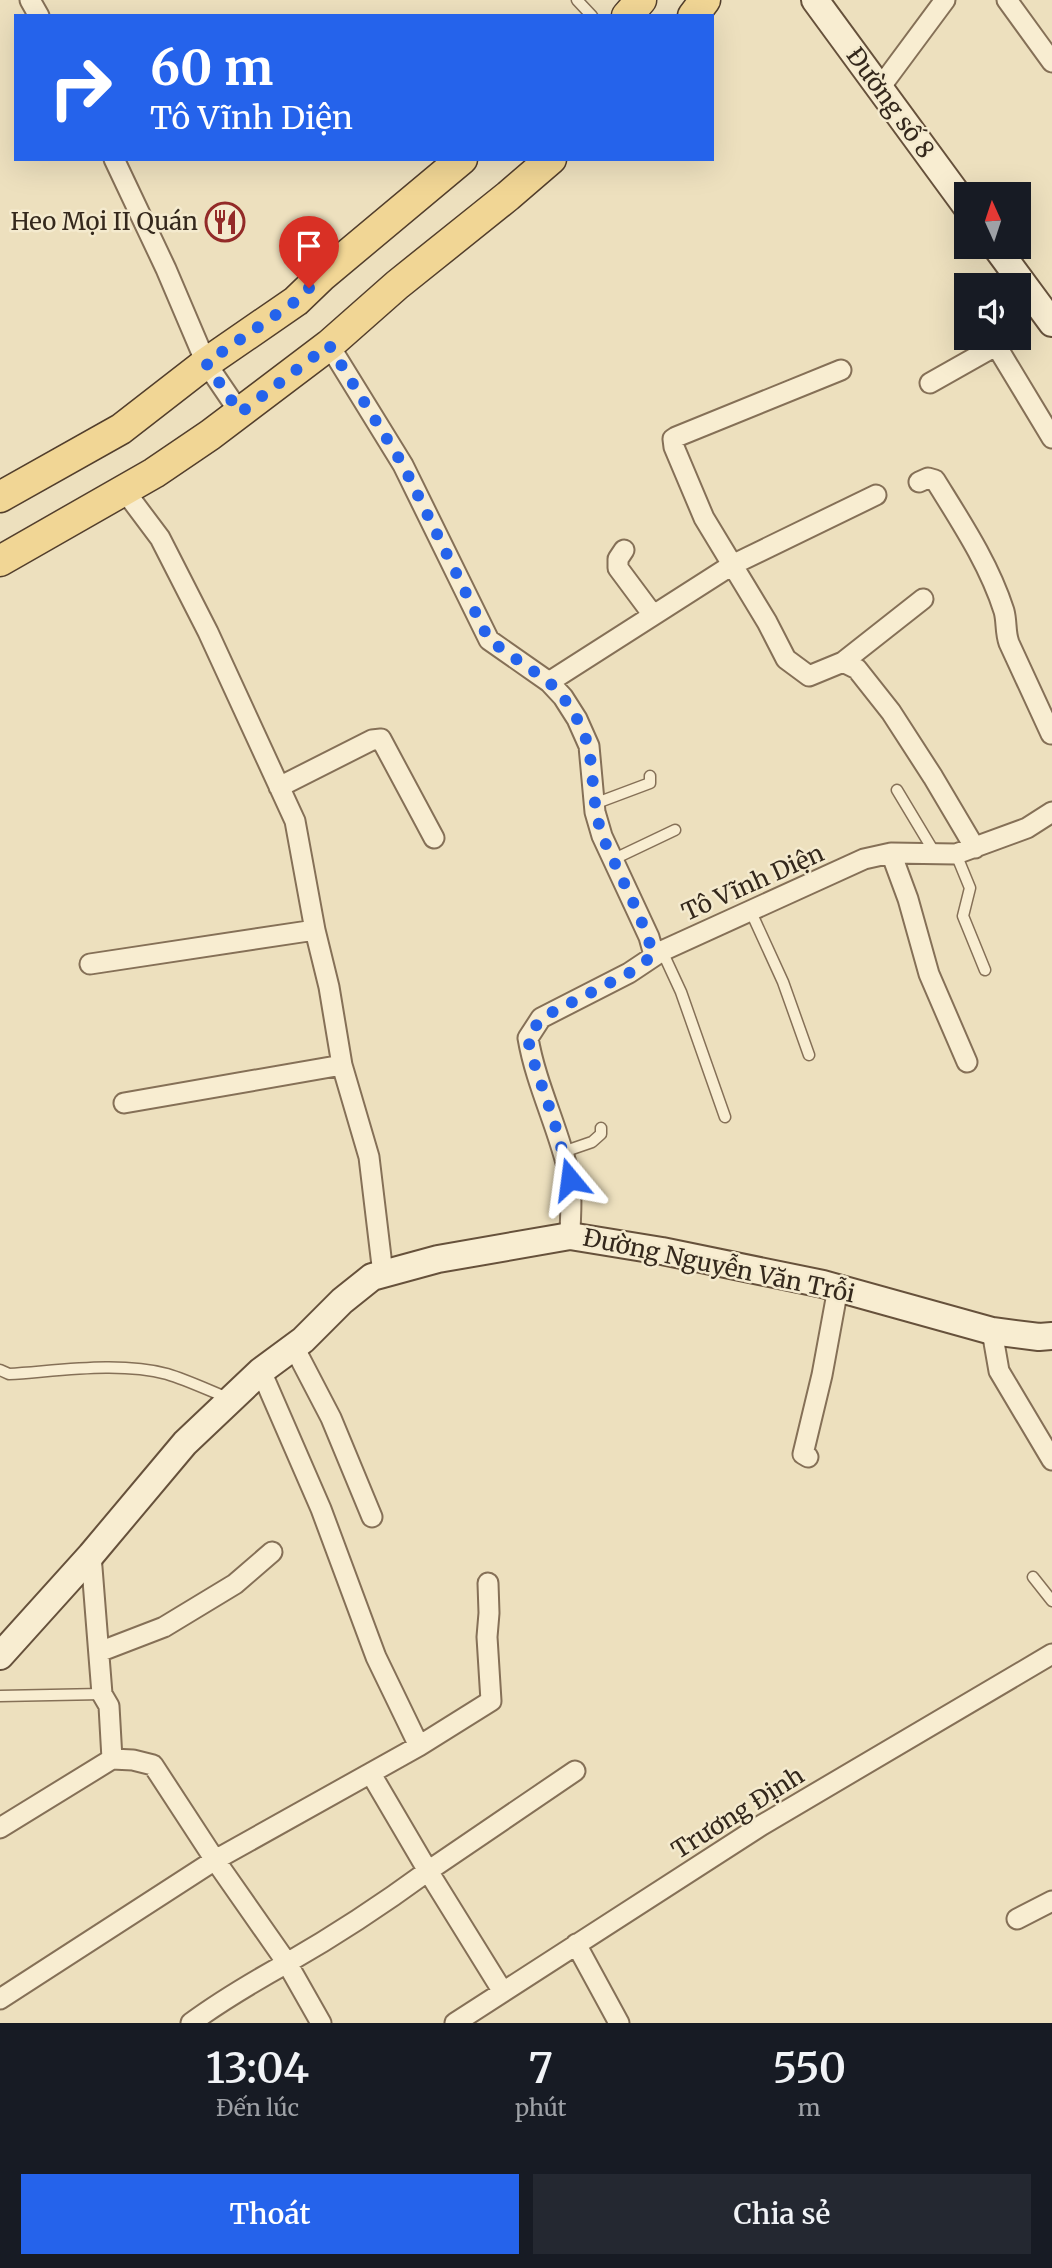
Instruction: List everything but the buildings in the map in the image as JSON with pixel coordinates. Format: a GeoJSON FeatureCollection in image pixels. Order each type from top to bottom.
{"type":"FeatureCollection","features":[{"type":"Feature","properties":{"kind":"main road"},"geometry":{"type":"LineString","coordinates":[[630,14],[641,0]]}},
{"type":"Feature","properties":{"kind":"main road"},"geometry":{"type":"LineString","coordinates":[[0,498],[121,429],[206,363],[296,301],[322,275],[460,161]]}},
{"type":"Feature","properties":{"kind":"main road"},"geometry":{"type":"LineString","coordinates":[[0,561],[154,473],[240,413],[329,345],[397,285],[549,161]]}},
{"type":"Feature","properties":{"kind":"street","name":"Đường số 8"},"geometry":{"type":"LineString","coordinates":[[815,0],[954,190]]}},
{"type":"Feature","properties":{"kind":"street"},"geometry":{"type":"LineString","coordinates":[[880,89],[945,0]]}},
{"type":"Feature","properties":{"kind":"street"},"geometry":{"type":"LineString","coordinates":[[1007,0],[1052,62]]}},
{"type":"Feature","properties":{"kind":"street"},"geometry":{"type":"LineString","coordinates":[[115,161],[206,363],[240,413]]}},
{"type":"Feature","properties":{"kind":"street"},"geometry":{"type":"LineString","coordinates":[[1005,259],[1052,323]]}},
{"type":"Feature","properties":{"kind":"street"},"geometry":{"type":"LineString","coordinates":[[329,345],[403,465],[489,640],[549,682],[563,697],[577,719],[589,746],[594,804],[602,836],[658,953]]}},
{"type":"Feature","properties":{"kind":"street"},"geometry":{"type":"LineString","coordinates":[[930,383],[997,347],[1052,438]]}},
{"type":"Feature","properties":{"kind":"street"},"geometry":{"type":"LineString","coordinates":[[841,370],[673,439],[674,447],[704,518],[786,659],[809,676],[843,662],[923,599]]}},
{"type":"Feature","properties":{"kind":"street"},"geometry":{"type":"LineString","coordinates":[[919,482],[928,478],[935,480],[978,548],[1005,614],[1004,631],[1052,736]]}},
{"type":"Feature","properties":{"kind":"street"},"geometry":{"type":"LineString","coordinates":[[124,490],[160,538],[208,632],[295,821],[342,1065],[369,1157],[383,1274]]}},
{"type":"Feature","properties":{"kind":"street"},"geometry":{"type":"LineString","coordinates":[[549,682],[732,565],[876,495]]}},
{"type":"Feature","properties":{"kind":"street"},"geometry":{"type":"LineString","coordinates":[[624,551],[618,559],[618,568],[653,615]]}},
{"type":"Feature","properties":{"kind":"street"},"geometry":{"type":"LineString","coordinates":[[843,662],[857,669],[891,712],[975,848]]}},
{"type":"Feature","properties":{"kind":"street"},"geometry":{"type":"LineString","coordinates":[[279,788],[379,738],[434,838]]}},
{"type":"Feature","properties":{"kind":"street","name":"Tô Vĩnh Diện"},"geometry":{"type":"LineString","coordinates":[[570,1236],[570,1179],[528,1038],[541,1018],[629,973],[658,953],[864,859],[891,853],[956,854],[1027,828],[1052,812]]}},
{"type":"Feature","properties":{"kind":"street"},"geometry":{"type":"LineString","coordinates":[[891,853],[908,899],[929,974],[968,1062]]}},
{"type":"Feature","properties":{"kind":"street"},"geometry":{"type":"LineString","coordinates":[[90,964],[315,930]]}},
{"type":"Feature","properties":{"kind":"street"},"geometry":{"type":"LineString","coordinates":[[124,1103],[342,1065]]}},
{"type":"Feature","properties":{"kind":"street","name":"Đường Nguyễn Văn Trỗi"},"geometry":{"type":"LineString","coordinates":[[0,1656],[91,1555],[185,1443],[261,1371],[295,1347],[342,1301],[372,1277],[438,1259],[570,1236],[662,1251],[838,1288],[992,1331],[1052,1336]]}},
{"type":"Feature","properties":{"kind":"street"},"geometry":{"type":"LineString","coordinates":[[808,1457],[803,1454],[822,1375],[838,1288]]}},
{"type":"Feature","properties":{"kind":"street"},"geometry":{"type":"LineString","coordinates":[[992,1331],[999,1371],[1052,1460]]}},
{"type":"Feature","properties":{"kind":"street"},"geometry":{"type":"LineString","coordinates":[[295,1347],[331,1418],[372,1517]]}},
{"type":"Feature","properties":{"kind":"street"},"geometry":{"type":"LineString","coordinates":[[261,1371],[321,1509],[376,1657],[419,1746]]}},
{"type":"Feature","properties":{"kind":"street"},"geometry":{"type":"LineString","coordinates":[[99,1652],[164,1627],[235,1584],[272,1552]]}},
{"type":"Feature","properties":{"kind":"street"},"geometry":{"type":"LineString","coordinates":[[91,1555],[102,1694],[109,1706],[112,1759]]}},
{"type":"Feature","properties":{"kind":"street"},"geometry":{"type":"LineString","coordinates":[[0,1999],[215,1860],[371,1774],[491,1701],[487,1655],[488,1583]]}},
{"type":"Feature","properties":{"kind":"street","name":"Trương Định"},"geometry":{"type":"LineString","coordinates":[[455,2023],[762,1825],[1052,1654]]}},
{"type":"Feature","properties":{"kind":"street"},"geometry":{"type":"LineString","coordinates":[[0,1828],[112,1759],[133,1760],[152,1765],[287,1963],[321,2023]]}},
{"type":"Feature","properties":{"kind":"street"},"geometry":{"type":"LineString","coordinates":[[191,2023],[242,1987],[287,1963],[383,1904],[575,1771]]}},
{"type":"Feature","properties":{"kind":"street"},"geometry":{"type":"LineString","coordinates":[[371,1774],[503,1992]]}},
{"type":"Feature","properties":{"kind":"street"},"geometry":{"type":"LineString","coordinates":[[1017,1919],[1052,1901]]}},
{"type":"Feature","properties":{"kind":"street"},"geometry":{"type":"LineString","coordinates":[[576,1944],[619,2023]]}},
{"type":"Feature","properties":{"kind":"lane"},"geometry":{"type":"LineString","coordinates":[[577,0],[590,14]]}},
{"type":"Feature","properties":{"kind":"lane"},"geometry":{"type":"LineString","coordinates":[[594,804],[650,783],[650,776]]}},
{"type":"Feature","properties":{"kind":"lane"},"geometry":{"type":"LineString","coordinates":[[897,790],[936,855]]}},
{"type":"Feature","properties":{"kind":"lane"},"geometry":{"type":"LineString","coordinates":[[612,860],[675,830]]}},
{"type":"Feature","properties":{"kind":"lane"},"geometry":{"type":"LineString","coordinates":[[956,854],[970,887],[964,916],[985,970]]}},
{"type":"Feature","properties":{"kind":"lane"},"geometry":{"type":"LineString","coordinates":[[751,912],[783,982],[808,1055]]}},
{"type":"Feature","properties":{"kind":"lane"},"geometry":{"type":"LineString","coordinates":[[658,953],[681,992],[725,1117]]}},
{"type":"Feature","properties":{"kind":"lane"},"geometry":{"type":"LineString","coordinates":[[563,1152],[592,1142],[601,1134],[601,1128]]}},
{"type":"Feature","properties":{"kind":"lane"},"geometry":{"type":"LineString","coordinates":[[0,1370],[9,1374],[116,1368],[150,1371],[168,1374],[231,1399]]}},
{"type":"Feature","properties":{"kind":"lane"},"geometry":{"type":"LineString","coordinates":[[1033,1577],[1052,1601]]}},
{"type":"Feature","properties":{"kind":"lane"},"geometry":{"type":"LineString","coordinates":[[0,1696],[102,1694]]}},
{"type":"Feature","properties":{"kind":"place","name":"Heo Mọi II Quán"},"geometry":{"type":"Point","coordinates":[225,222]}},
{"type":"Feature","properties":{"kind":"route"},"geometry":{"type":"LineString","coordinates":[[309,288],[296,301],[206,363],[240,413],[329,345],[403,465],[489,640],[549,682],[563,697],[577,719],[589,746],[593,793],[602,836],[649,937],[654,955],[629,973],[541,1018],[528,1038],[570,1179]]}}]}
